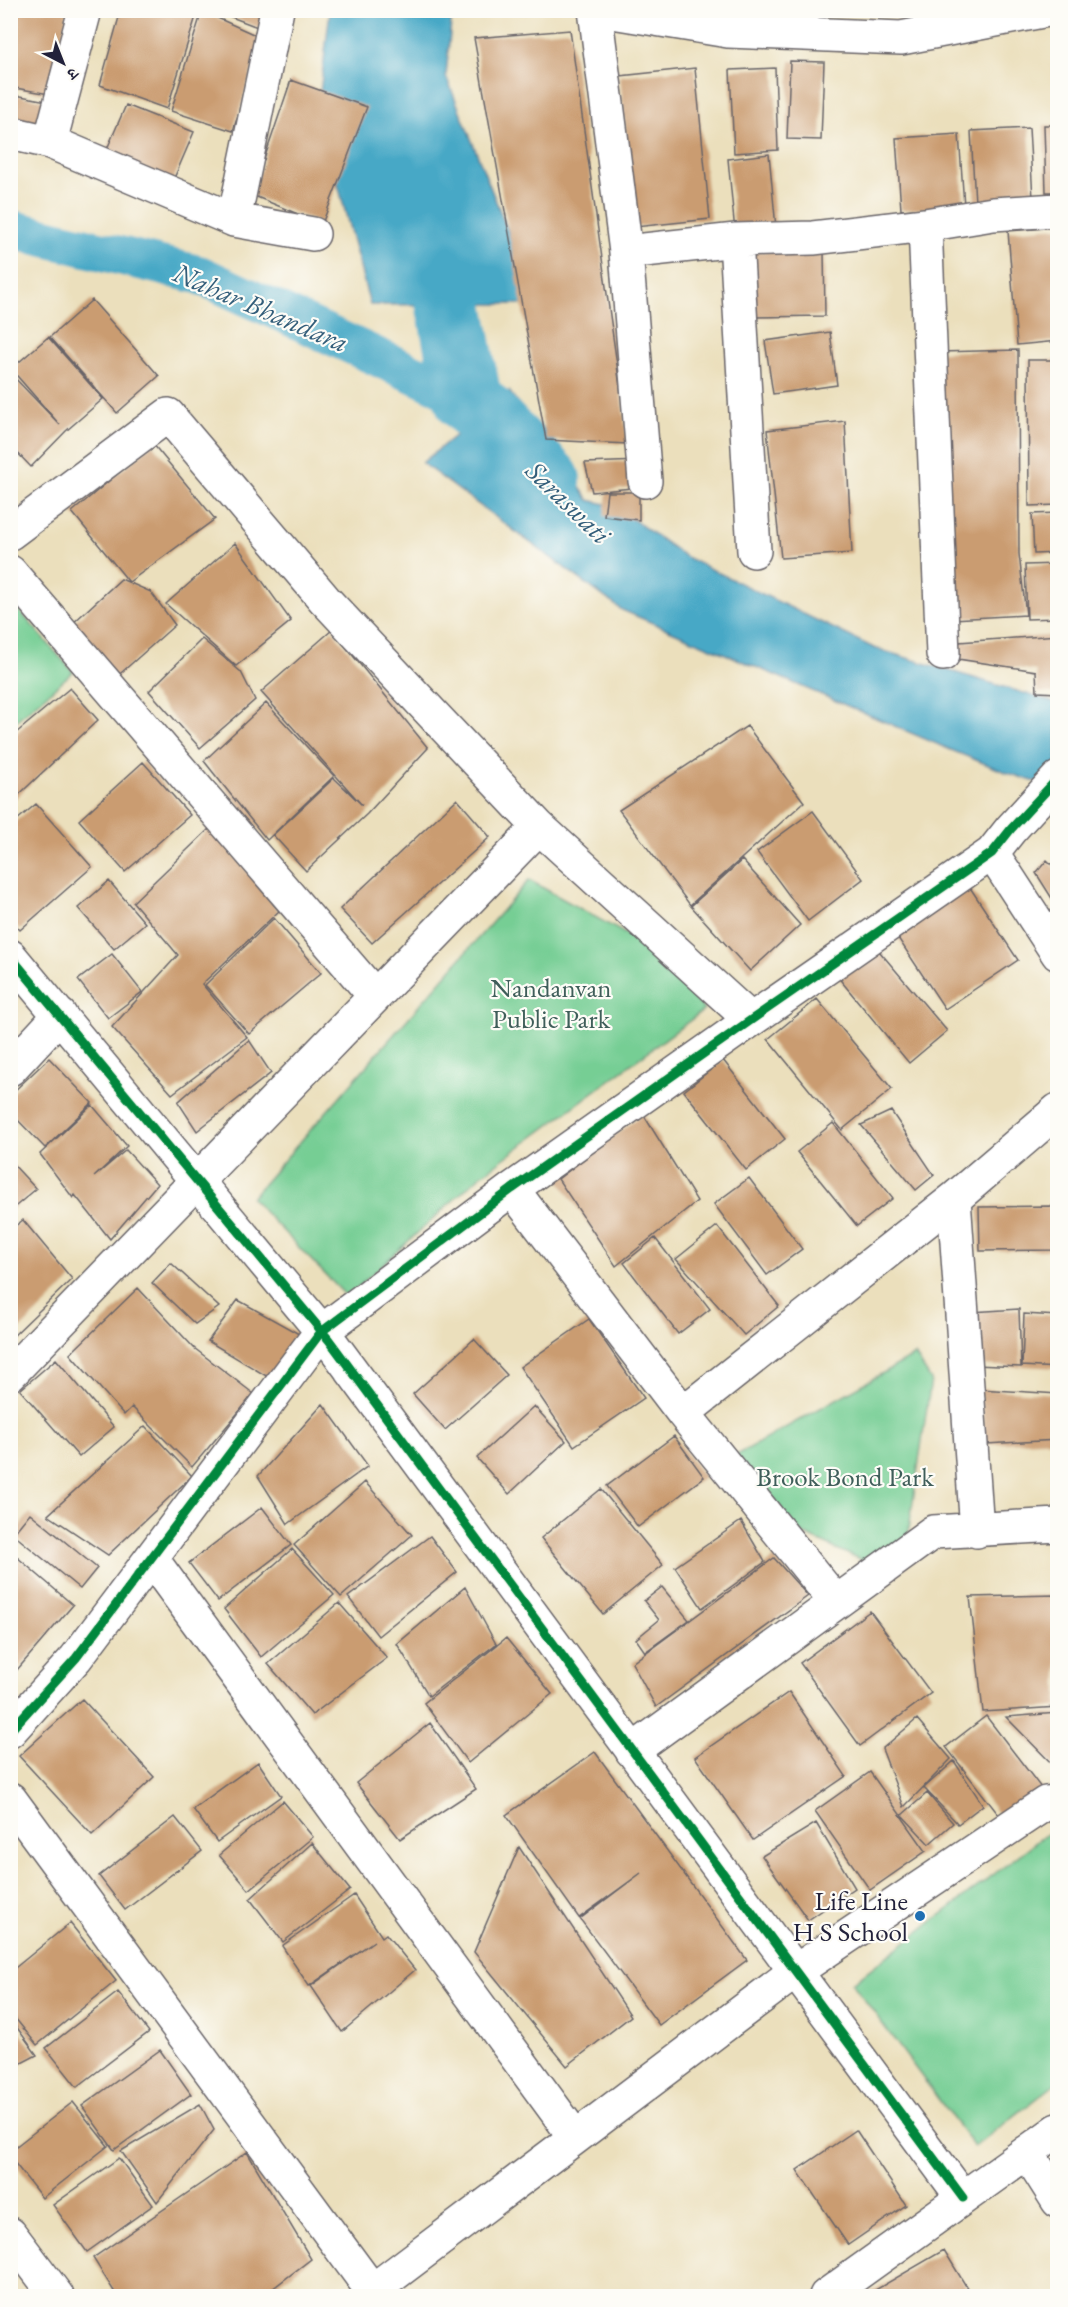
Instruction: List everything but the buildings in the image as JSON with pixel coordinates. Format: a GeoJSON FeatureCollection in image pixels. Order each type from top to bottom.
{"type":"FeatureCollection","features":[{"type":"Feature","properties":{"kind":"street"},"geometry":{"type":"LineString","coordinates":[[50,142],[85,10]]}},
{"type":"Feature","properties":{"kind":"street"},"geometry":{"type":"LineString","coordinates":[[234,220],[277,10]]}},
{"type":"Feature","properties":{"kind":"street"},"geometry":{"type":"LineString","coordinates":[[645,481],[626,252],[597,10],[706,19],[728,32],[863,23],[901,38],[1048,10]]}},
{"type":"Feature","properties":{"kind":"street"},"geometry":{"type":"LineString","coordinates":[[10,133],[50,142],[234,220],[313,234]]}},
{"type":"Feature","properties":{"kind":"street"},"geometry":{"type":"LineString","coordinates":[[626,252],[736,240],[813,238],[925,225],[993,214],[1058,210]]}},
{"type":"Feature","properties":{"kind":"street"},"geometry":{"type":"LineString","coordinates":[[925,225],[943,654]]}},
{"type":"Feature","properties":{"kind":"street"},"geometry":{"type":"LineString","coordinates":[[736,240],[754,551]]}},
{"type":"Feature","properties":{"kind":"street"},"geometry":{"type":"LineString","coordinates":[[10,533],[168,415],[325,600],[539,827],[751,1020]]}},
{"type":"Feature","properties":{"kind":"street"},"geometry":{"type":"LineString","coordinates":[[10,572],[375,996]]}},
{"type":"Feature","properties":{"kind":"street"},"geometry":{"type":"LineString","coordinates":[[10,1731],[76,1658],[321,1332],[512,1189],[1001,841],[1058,778]]}},
{"type":"Feature","properties":{"kind":"street"},"geometry":{"type":"LineString","coordinates":[[10,1374],[539,827]]}},
{"type":"Feature","properties":{"kind":"street"},"geometry":{"type":"LineString","coordinates":[[1001,841],[1058,954]]}},
{"type":"Feature","properties":{"kind":"street"},"geometry":{"type":"LineString","coordinates":[[10,956],[321,1332],[963,2198]]}},
{"type":"Feature","properties":{"kind":"street"},"geometry":{"type":"LineString","coordinates":[[10,1069],[60,1015]]}},
{"type":"Feature","properties":{"kind":"street"},"geometry":{"type":"LineString","coordinates":[[683,1413],[954,1199],[1058,1110]]}},
{"type":"Feature","properties":{"kind":"street"},"geometry":{"type":"LineString","coordinates":[[512,1189],[683,1413],[836,1602]]}},
{"type":"Feature","properties":{"kind":"street"},"geometry":{"type":"LineString","coordinates":[[954,1199],[977,1531]]}},
{"type":"Feature","properties":{"kind":"street"},"geometry":{"type":"LineString","coordinates":[[632,1751],[933,1532],[1058,1525]]}},
{"type":"Feature","properties":{"kind":"street"},"geometry":{"type":"LineString","coordinates":[[151,1558],[575,2137]]}},
{"type":"Feature","properties":{"kind":"street"},"geometry":{"type":"LineString","coordinates":[[10,1799],[374,2294],[575,2137],[796,1971],[1046,1803],[1058,1802]]}},
{"type":"Feature","properties":{"kind":"street"},"geometry":{"type":"LineString","coordinates":[[826,2296],[1058,2130]]}},
{"type":"Feature","properties":{"kind":"street"},"geometry":{"type":"LineString","coordinates":[[1027,2152],[1058,2201]]}},
{"type":"Feature","properties":{"kind":"street"},"geometry":{"type":"LineString","coordinates":[[10,2234],[57,2296]]}},
{"type":"Feature","properties":{"kind":"green space"},"geometry":{"type":"Polygon","coordinates":[[[10,600],[73,672],[11,725],[10,725],[10,600]]]}},
{"type":"Feature","properties":{"kind":"green space","name":"Nandanvan Public Park"},"geometry":{"type":"Polygon","coordinates":[[[529,880],[667,957],[704,1010],[479,1177],[347,1297],[251,1198],[529,880]]]}},
{"type":"Feature","properties":{"kind":"green space","name":"Brook Bond Park"},"geometry":{"type":"Polygon","coordinates":[[[915,1355],[931,1380],[907,1542],[880,1568],[803,1534],[728,1460],[915,1355]]]}},
{"type":"Feature","properties":{"kind":"green space"},"geometry":{"type":"Polygon","coordinates":[[[1057,1826],[1057,2083],[974,2147],[852,1983],[1057,1826]]]}},
{"type":"Feature","properties":{"kind":"water"},"geometry":{"type":"Polygon","coordinates":[[[330,11],[452,11],[446,76],[537,304],[370,305],[318,109],[330,11]]]}},
{"type":"Feature","properties":{"kind":"water"},"geometry":{"type":"Polygon","coordinates":[[[509,391],[589,500],[614,506],[686,557],[874,648],[1057,703],[1057,789],[1008,773],[951,750],[622,610],[422,463],[509,391]]]}},
{"type":"Feature","properties":{"kind":"waterway","name":"Saraswati"},"geometry":{"type":"LineString","coordinates":[[432,213],[468,399],[547,481]]}},
{"type":"Feature","properties":{"kind":"waterway","name":"Nahar Bhandara"},"geometry":{"type":"LineString","coordinates":[[10,229],[200,275],[468,399]]}},
{"type":"Feature","properties":{"kind":"cycle path"},"geometry":{"type":"LineString","coordinates":[[10,1731],[76,1658],[321,1332],[512,1189],[992,853],[1058,778]]}},
{"type":"Feature","properties":{"kind":"cycle path"},"geometry":{"type":"LineString","coordinates":[[10,956],[329,1340],[963,2198]]}},
{"type":"Feature","properties":{"kind":"place","name":"Life Line H S School"},"geometry":{"type":"Point","coordinates":[920,1916]}}]}
